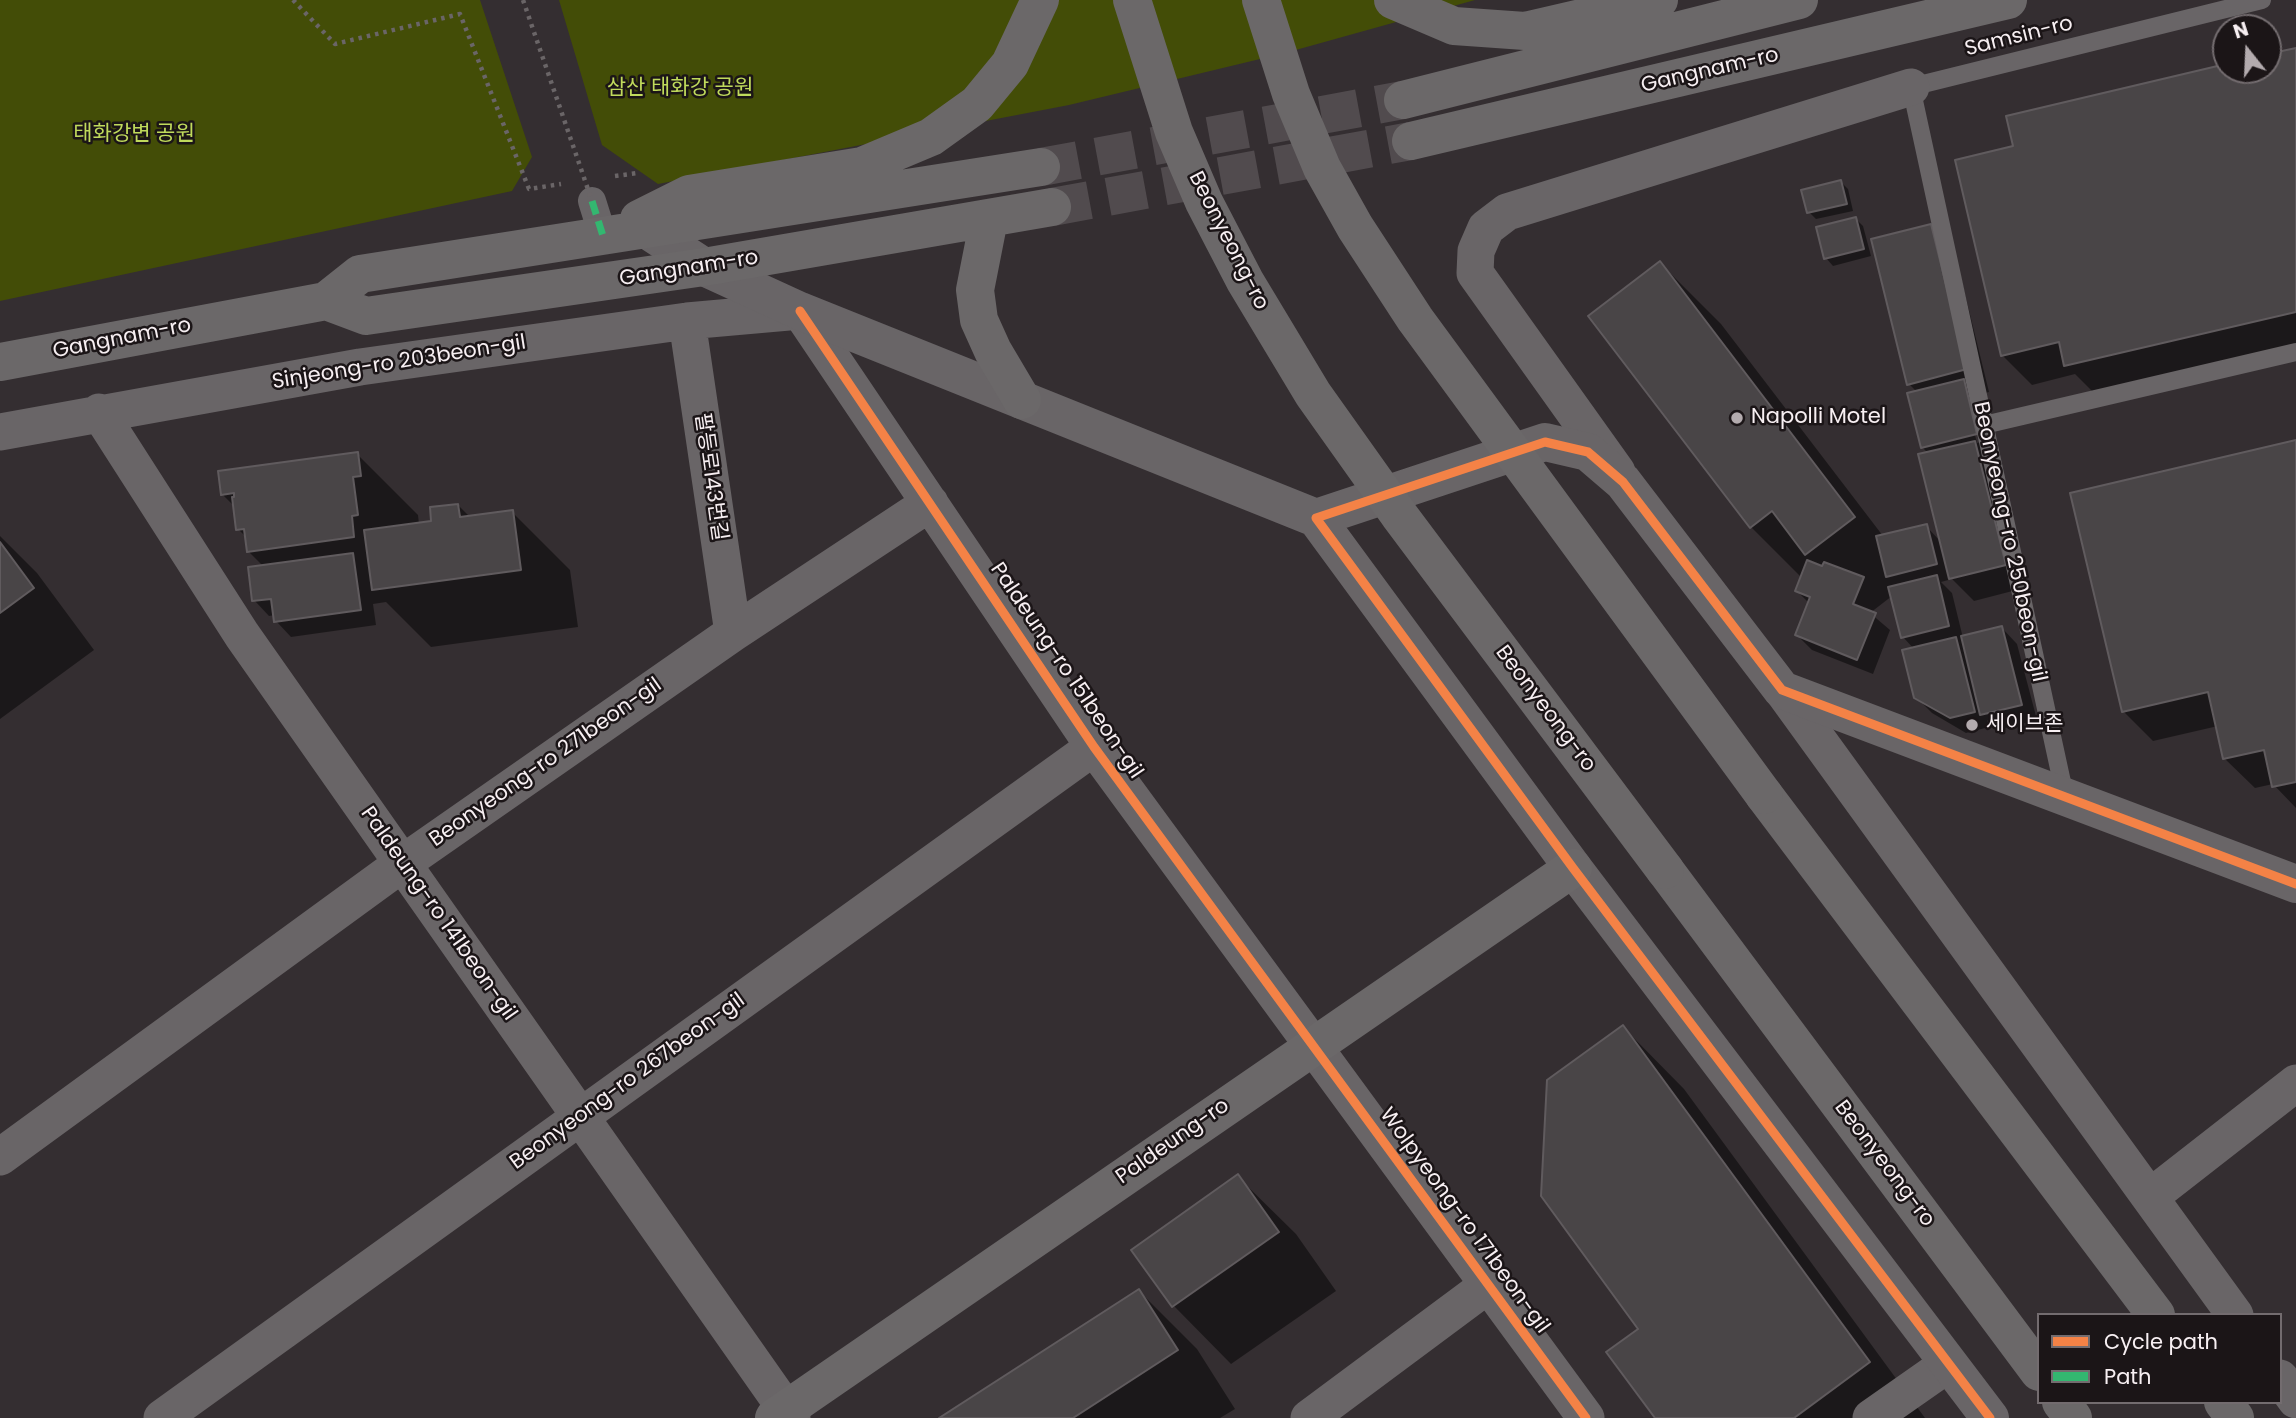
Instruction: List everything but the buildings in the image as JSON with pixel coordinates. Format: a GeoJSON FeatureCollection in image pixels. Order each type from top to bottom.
{"type":"FeatureCollection","features":[{"type":"Feature","properties":{"kind":"main road"},"geometry":{"type":"LineString","coordinates":[[593,199],[689,194],[862,166],[931,137],[977,104],[1010,64],[1040,0]]}},
{"type":"Feature","properties":{"kind":"main road","name":"Beonyeong-ro"},"geometry":{"type":"LineString","coordinates":[[1132,0],[1174,131],[1204,202],[1245,281],[1313,394],[1399,515],[2037,1370]]}},
{"type":"Feature","properties":{"kind":"main road"},"geometry":{"type":"LineString","coordinates":[[1261,0],[1291,94],[1322,168],[1355,228],[1415,319],[1765,795],[2154,1313]]}},
{"type":"Feature","properties":{"kind":"main road"},"geometry":{"type":"LineString","coordinates":[[1393,0],[1454,26],[1525,31],[1659,0]]}},
{"type":"Feature","properties":{"kind":"main road"},"geometry":{"type":"LineString","coordinates":[[1403,100],[1799,0]]}},
{"type":"Feature","properties":{"kind":"main road","name":"Gangnam-ro"},"geometry":{"type":"LineString","coordinates":[[1411,141],[2008,0]]}},
{"type":"Feature","properties":{"kind":"main road","name":"Gangnam-ro"},"geometry":{"type":"LineString","coordinates":[[0,362],[326,301],[360,274],[593,199],[646,229],[1041,167]]}},
{"type":"Feature","properties":{"kind":"main road","name":"Gangnam-ro"},"geometry":{"type":"LineString","coordinates":[[326,301],[366,316],[704,267],[1052,207]]}},
{"type":"Feature","properties":{"kind":"main road"},"geometry":{"type":"LineString","coordinates":[[989,219],[975,290],[979,320],[993,351],[1022,400]]}},
{"type":"Feature","properties":{"kind":"main road","name":"Paldeung-ro"},"geometry":{"type":"LineString","coordinates":[[784,1415],[1312,1045],[1573,867]]}},
{"type":"Feature","properties":{"kind":"street"},"geometry":{"type":"LineString","coordinates":[[1910,87],[1507,212],[1486,228],[1476,251],[1475,273],[1623,482],[1782,690],[2234,1313]]}},
{"type":"Feature","properties":{"kind":"street"},"geometry":{"type":"LineString","coordinates":[[646,229],[704,267],[800,311],[1316,518],[1573,867],[1990,1418]]}},
{"type":"Feature","properties":{"kind":"street","name":"Sinjeong-ro 203beon-gil"},"geometry":{"type":"LineString","coordinates":[[0,432],[360,367],[687,321],[800,311]]}},
{"type":"Feature","properties":{"kind":"street","name":"Paldeung-ro 151beon-gil"},"geometry":{"type":"LineString","coordinates":[[800,311],[1094,747],[1312,1045]]}},
{"type":"Feature","properties":{"kind":"street","name":"팔등로143번길"},"geometry":{"type":"LineString","coordinates":[[687,321],[733,633]]}},
{"type":"Feature","properties":{"kind":"street","name":"Paldeung-ro 141beon-gil"},"geometry":{"type":"LineString","coordinates":[[99,412],[242,635],[580,1116],[784,1415]]}},
{"type":"Feature","properties":{"kind":"street"},"geometry":{"type":"LineString","coordinates":[[1316,518],[1545,442],[1588,452],[1623,482]]}},
{"type":"Feature","properties":{"kind":"street","name":"Beonyeong-ro 271beon-gil"},"geometry":{"type":"LineString","coordinates":[[0,1157],[403,863],[733,633],[930,503]]}},
{"type":"Feature","properties":{"kind":"street"},"geometry":{"type":"LineString","coordinates":[[1782,690],[2296,884]]}},
{"type":"Feature","properties":{"kind":"street","name":"Beonyeong-ro 267beon-gil"},"geometry":{"type":"LineString","coordinates":[[162,1418],[1094,747]]}},
{"type":"Feature","properties":{"kind":"street","name":"Wolpyeong-ro 171beon-gil"},"geometry":{"type":"LineString","coordinates":[[1312,1045],[1586,1418]]}},
{"type":"Feature","properties":{"kind":"street"},"geometry":{"type":"LineString","coordinates":[[2150,1197],[2296,1083]]}},
{"type":"Feature","properties":{"kind":"street"},"geometry":{"type":"LineString","coordinates":[[1309,1418],[1488,1285]]}},
{"type":"Feature","properties":{"kind":"street"},"geometry":{"type":"LineString","coordinates":[[1871,1418],[1948,1364]]}},
{"type":"Feature","properties":{"kind":"street"},"geometry":{"type":"LineString","coordinates":[[2282,1381],[2296,1400]]}},
{"type":"Feature","properties":{"kind":"lane","name":"Samsin-ro"},"geometry":{"type":"LineString","coordinates":[[1910,87],[2262,0]]}},
{"type":"Feature","properties":{"kind":"lane","name":"Beonyeong-ro 250beon-gil"},"geometry":{"type":"LineString","coordinates":[[1910,87],[2065,796]]}},
{"type":"Feature","properties":{"kind":"lane"},"geometry":{"type":"LineString","coordinates":[[1984,425],[2296,352]]}},
{"type":"Feature","properties":{"kind":"path"},"geometry":{"type":"LineString","coordinates":[[293,0],[335,44],[460,14],[529,189],[569,183]]}},
{"type":"Feature","properties":{"kind":"path"},"geometry":{"type":"LineString","coordinates":[[523,0],[593,199]]}},
{"type":"Feature","properties":{"kind":"path"},"geometry":{"type":"LineString","coordinates":[[608,177],[648,171]]}},
{"type":"Feature","properties":{"kind":"green space","name":"태화강변 공원"},"geometry":{"type":"Polygon","coordinates":[[[0,0],[480,0],[532,157],[512,191],[0,301],[0,0]]]}},
{"type":"Feature","properties":{"kind":"green space","name":"삼산 태화강 공원"},"geometry":{"type":"Polygon","coordinates":[[[559,0],[1475,0],[1285,53],[1069,105],[658,184],[602,145],[559,0]]]}},
{"type":"Feature","properties":{"kind":"tunnel"},"geometry":{"type":"LineString","coordinates":[[1041,167],[1403,100]]}},
{"type":"Feature","properties":{"kind":"tunnel"},"geometry":{"type":"LineString","coordinates":[[1052,207],[1411,141]]}},
{"type":"Feature","properties":{"kind":"marked path"},"geometry":{"type":"LineString","coordinates":[[592,201],[603,236]]}},
{"type":"Feature","properties":{"kind":"cycle path"},"geometry":{"type":"LineString","coordinates":[[800,311],[1094,747],[1586,1418]]}},
{"type":"Feature","properties":{"kind":"cycle path"},"geometry":{"type":"LineString","coordinates":[[1990,1418],[1573,868],[1316,518],[1545,442],[1588,452],[1623,482],[1782,690],[2296,884]]}},
{"type":"Feature","properties":{"kind":"place","name":"Napolli Motel"},"geometry":{"type":"Point","coordinates":[1737,418]}},
{"type":"Feature","properties":{"kind":"place","name":"세이브존"},"geometry":{"type":"Point","coordinates":[1972,725]}}]}
